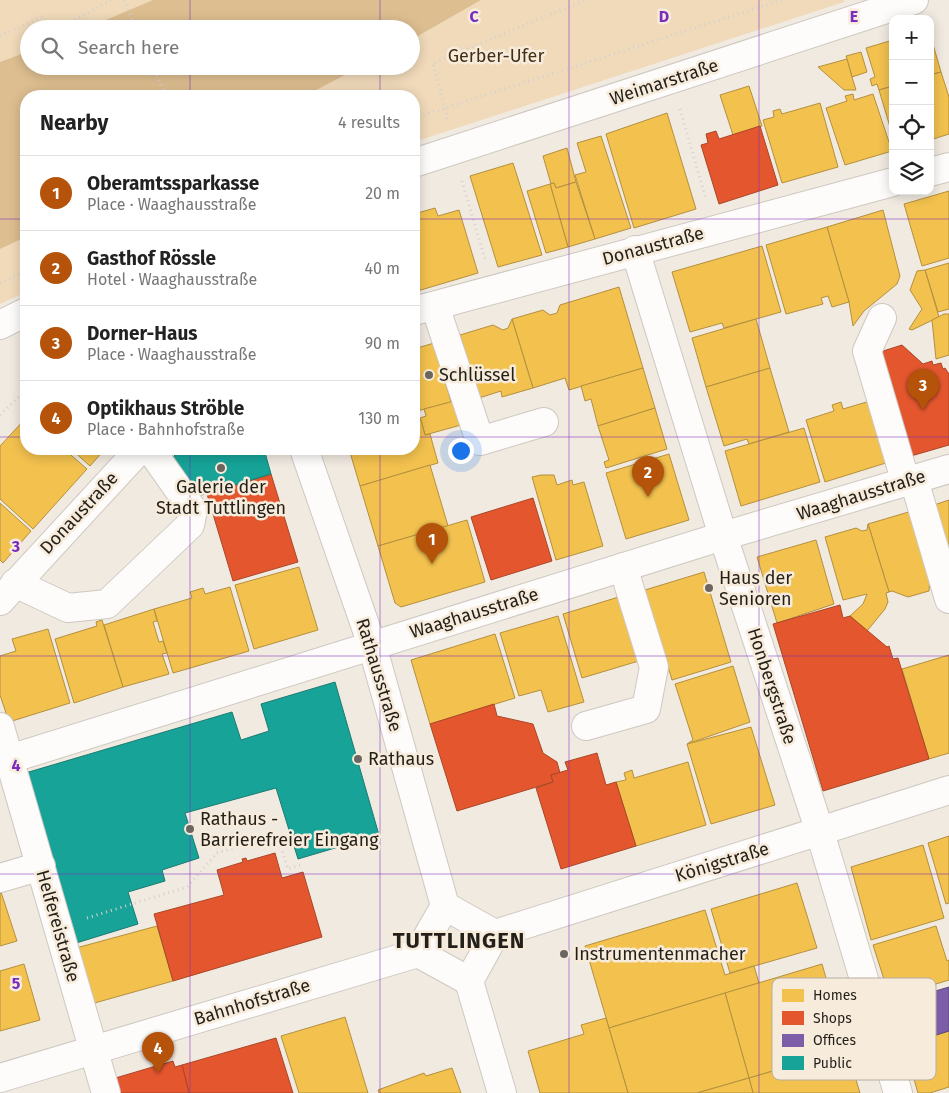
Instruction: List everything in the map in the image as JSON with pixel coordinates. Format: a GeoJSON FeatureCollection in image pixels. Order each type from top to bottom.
{"type":"FeatureCollection","features":[{"type":"Feature","properties":{"kind":"street","name":"Weimarstraße"},"geometry":{"type":"LineString","coordinates":[[420,161],[914,0]]}},
{"type":"Feature","properties":{"kind":"street"},"geometry":{"type":"LineString","coordinates":[[934,171],[949,167]]}},
{"type":"Feature","properties":{"kind":"street","name":"Donaustraße"},"geometry":{"type":"LineString","coordinates":[[424,309],[635,250],[889,183]]}},
{"type":"Feature","properties":{"kind":"street","name":"Honbergstraße"},"geometry":{"type":"LineString","coordinates":[[635,250],[723,536],[820,832],[864,978]]}},
{"type":"Feature","properties":{"kind":"street"},"geometry":{"type":"LineString","coordinates":[[424,309],[480,441],[544,422]]}},
{"type":"Feature","properties":{"kind":"street"},"geometry":{"type":"LineString","coordinates":[[0,325],[20,315]]}},
{"type":"Feature","properties":{"kind":"street"},"geometry":{"type":"LineString","coordinates":[[882,318],[867,351],[949,599]]}},
{"type":"Feature","properties":{"kind":"street","name":"Donaustraße"},"geometry":{"type":"LineString","coordinates":[[7,592],[134,455]]}},
{"type":"Feature","properties":{"kind":"street"},"geometry":{"type":"LineString","coordinates":[[7,592],[68,608],[107,604],[190,525],[193,510],[154,455]]}},
{"type":"Feature","properties":{"kind":"street","name":"Rathausstraße"},"geometry":{"type":"LineString","coordinates":[[306,455],[372,645],[444,906]]}},
{"type":"Feature","properties":{"kind":"street","name":"Waaghausstraße"},"geometry":{"type":"LineString","coordinates":[[5,761],[622,567],[949,470]]}},
{"type":"Feature","properties":{"kind":"street"},"geometry":{"type":"LineString","coordinates":[[586,726],[646,709],[654,667],[622,567]]}},
{"type":"Feature","properties":{"kind":"street"},"geometry":{"type":"LineString","coordinates":[[0,727],[5,761]]}},
{"type":"Feature","properties":{"kind":"street","name":"Helfereistraße"},"geometry":{"type":"LineString","coordinates":[[5,761],[40,866],[106,1093]]}},
{"type":"Feature","properties":{"kind":"street","name":"Königstraße"},"geometry":{"type":"LineString","coordinates":[[495,934],[949,790]]}},
{"type":"Feature","properties":{"kind":"street"},"geometry":{"type":"LineString","coordinates":[[0,878],[40,866]]}},
{"type":"Feature","properties":{"kind":"street"},"geometry":{"type":"LineString","coordinates":[[469,981],[495,934],[444,906],[418,953],[469,981],[502,1093]]}},
{"type":"Feature","properties":{"kind":"street","name":"Bahnhofstraße"},"geometry":{"type":"LineString","coordinates":[[0,1078],[418,953]]}},
{"type":"Feature","properties":{"kind":"street","name":"Honbergstraße"},"geometry":{"type":"LineString","coordinates":[[894,1080],[898,1093]]}},
{"type":"Feature","properties":{"kind":"path"},"geometry":{"type":"LineString","coordinates":[[74,20],[112,0]]}},
{"type":"Feature","properties":{"kind":"path"},"geometry":{"type":"LineString","coordinates":[[124,0],[132,20]]}},
{"type":"Feature","properties":{"kind":"path"},"geometry":{"type":"LineString","coordinates":[[446,106],[433,63],[585,0]]}},
{"type":"Feature","properties":{"kind":"path"},"geometry":{"type":"LineString","coordinates":[[420,116],[782,0]]}},
{"type":"Feature","properties":{"kind":"path"},"geometry":{"type":"LineString","coordinates":[[0,36],[20,27]]}},
{"type":"Feature","properties":{"kind":"path"},"geometry":{"type":"LineString","coordinates":[[654,40],[671,80],[715,230]]}},
{"type":"Feature","properties":{"kind":"path"},"geometry":{"type":"LineString","coordinates":[[157,75],[163,90]]}},
{"type":"Feature","properties":{"kind":"path"},"geometry":{"type":"LineString","coordinates":[[453,150],[494,289]]}},
{"type":"Feature","properties":{"kind":"path"},"geometry":{"type":"LineString","coordinates":[[0,283],[20,274]]}},
{"type":"Feature","properties":{"kind":"path"},"geometry":{"type":"LineString","coordinates":[[0,415],[20,396]]}},
{"type":"Feature","properties":{"kind":"path"},"geometry":{"type":"LineString","coordinates":[[58,927],[187,887],[216,853],[277,835],[288,869],[300,865]]}},
{"type":"Feature","properties":{"kind":"green space"},"geometry":{"type":"Polygon","coordinates":[[[0,0],[153,0],[105,20],[20,20],[20,54],[0,62],[0,0]]]}},
{"type":"Feature","properties":{"kind":"green space","name":"Gerber-Ufer"},"geometry":{"type":"Polygon","coordinates":[[[481,0],[844,0],[844,2],[420,140],[420,90],[316,90],[345,75],[420,75],[420,35],[481,0]]]}},
{"type":"Feature","properties":{"kind":"green space"},"geometry":{"type":"Polygon","coordinates":[[[20,240],[20,295],[0,304],[0,249],[20,240]]]}},
{"type":"Feature","properties":{"kind":"shaded area"},"geometry":{"type":"Polygon","coordinates":[[[153,0],[481,0],[420,35],[420,20],[105,20],[153,0]]]}},
{"type":"Feature","properties":{"kind":"shaded area"},"geometry":{"type":"Polygon","coordinates":[[[20,54],[20,75],[345,75],[316,90],[20,90],[20,240],[0,249],[0,62],[20,54]]]}},
{"type":"Feature","properties":{"kind":"building: Homes"},"geometry":{"type":"Polygon","coordinates":[[[889,41],[889,87],[879,90],[877,84],[872,86],[870,79],[875,77],[866,48],[889,41]]]}},
{"type":"Feature","properties":{"kind":"building: Homes"},"geometry":{"type":"Polygon","coordinates":[[[934,48],[941,72],[934,74],[934,48]]]}},
{"type":"Feature","properties":{"kind":"building: Homes"},"geometry":{"type":"Polygon","coordinates":[[[861,52],[867,72],[852,77],[846,56],[861,52]]]}},
{"type":"Feature","properties":{"kind":"building: Homes"},"geometry":{"type":"Polygon","coordinates":[[[847,59],[856,90],[844,90],[818,67],[847,59]]]}},
{"type":"Feature","properties":{"kind":"building: Homes"},"geometry":{"type":"Polygon","coordinates":[[[941,72],[949,97],[949,134],[934,139],[934,105],[934,74],[941,72]]]}},
{"type":"Feature","properties":{"kind":"building: Homes"},"geometry":{"type":"Polygon","coordinates":[[[749,86],[762,126],[733,135],[720,95],[749,86]]]}},
{"type":"Feature","properties":{"kind":"building: Homes"},"geometry":{"type":"Polygon","coordinates":[[[889,87],[889,124],[879,90],[889,87]]]}},
{"type":"Feature","properties":{"kind":"building: Homes"},"geometry":{"type":"Polygon","coordinates":[[[853,94],[854,100],[873,94],[889,142],[889,152],[845,165],[826,108],[847,101],[845,96],[853,94]]]}},
{"type":"Feature","properties":{"kind":"building: Homes"},"geometry":{"type":"Polygon","coordinates":[[[820,103],[838,167],[782,183],[763,120],[774,117],[773,111],[780,109],[782,114],[820,103]]]}},
{"type":"Feature","properties":{"kind":"building: Homes"},"geometry":{"type":"Polygon","coordinates":[[[667,113],[696,209],[634,228],[606,134],[667,113]]]}},
{"type":"Feature","properties":{"kind":"building: Homes"},"geometry":{"type":"Polygon","coordinates":[[[601,136],[631,228],[595,239],[575,175],[586,172],[577,143],[601,136]]]}},
{"type":"Feature","properties":{"kind":"building: Homes"},"geometry":{"type":"Polygon","coordinates":[[[567,148],[576,182],[556,188],[554,183],[551,184],[543,156],[567,148]]]}},
{"type":"Feature","properties":{"kind":"building: Homes"},"geometry":{"type":"Polygon","coordinates":[[[513,163],[542,255],[498,267],[470,176],[513,163]]]}},
{"type":"Feature","properties":{"kind":"building: Homes"},"geometry":{"type":"Polygon","coordinates":[[[576,182],[595,239],[568,247],[550,184],[554,183],[556,188],[576,182]]]}},
{"type":"Feature","properties":{"kind":"building: Homes"},"geometry":{"type":"Polygon","coordinates":[[[550,184],[568,247],[546,253],[527,191],[550,184]]]}},
{"type":"Feature","properties":{"kind":"building: Homes"},"geometry":{"type":"Polygon","coordinates":[[[949,191],[949,258],[922,266],[904,204],[949,191]]]}},
{"type":"Feature","properties":{"kind":"building: Homes"},"geometry":{"type":"Polygon","coordinates":[[[435,208],[438,216],[459,210],[478,273],[420,290],[420,212],[435,208]]]}},
{"type":"Feature","properties":{"kind":"building: Homes"},"geometry":{"type":"Polygon","coordinates":[[[883,210],[900,276],[897,284],[864,311],[853,326],[849,302],[827,227],[883,210]]]}},
{"type":"Feature","properties":{"kind":"building: Homes"},"geometry":{"type":"Polygon","coordinates":[[[827,227],[849,302],[832,307],[828,296],[821,298],[823,304],[786,314],[766,245],[827,227]]]}},
{"type":"Feature","properties":{"kind":"building: Homes"},"geometry":{"type":"Polygon","coordinates":[[[762,246],[781,312],[724,328],[722,323],[690,332],[672,272],[762,246]]]}},
{"type":"Feature","properties":{"kind":"building: Homes"},"geometry":{"type":"Polygon","coordinates":[[[949,263],[949,309],[938,312],[925,270],[949,263]]]}},
{"type":"Feature","properties":{"kind":"building: Homes"},"geometry":{"type":"Polygon","coordinates":[[[925,270],[939,317],[912,330],[909,329],[922,309],[910,290],[917,271],[925,270]]]}},
{"type":"Feature","properties":{"kind":"building: Homes"},"geometry":{"type":"Polygon","coordinates":[[[619,287],[643,368],[569,390],[565,378],[533,388],[512,319],[543,310],[550,315],[557,313],[560,305],[619,287]]]}},
{"type":"Feature","properties":{"kind":"building: Homes"},"geometry":{"type":"Polygon","coordinates":[[[944,314],[949,314],[949,355],[936,359],[932,320],[944,314]]]}},
{"type":"Feature","properties":{"kind":"building: Homes"},"geometry":{"type":"Polygon","coordinates":[[[512,319],[533,388],[502,397],[501,391],[479,398],[460,335],[493,325],[503,330],[508,328],[512,319]]]}},
{"type":"Feature","properties":{"kind":"building: Homes"},"geometry":{"type":"Polygon","coordinates":[[[756,319],[770,368],[706,387],[692,338],[756,319]]]}},
{"type":"Feature","properties":{"kind":"building: Homes","name":"Schlüssel"},"geometry":{"type":"Polygon","coordinates":[[[434,343],[451,402],[420,410],[420,347],[434,343]]]}},
{"type":"Feature","properties":{"kind":"building: Homes"},"geometry":{"type":"Polygon","coordinates":[[[643,368],[655,408],[598,426],[591,399],[585,401],[581,386],[643,368]]]}},
{"type":"Feature","properties":{"kind":"building: Homes"},"geometry":{"type":"Polygon","coordinates":[[[770,368],[789,432],[749,444],[747,439],[724,446],[706,387],[770,368]]]}},
{"type":"Feature","properties":{"kind":"building: Homes"},"geometry":{"type":"Polygon","coordinates":[[[454,401],[461,425],[425,435],[420,418],[426,416],[424,409],[454,401]]]}},
{"type":"Feature","properties":{"kind":"building: Homes"},"geometry":{"type":"Polygon","coordinates":[[[870,401],[889,462],[825,482],[806,420],[834,411],[832,405],[841,402],[843,409],[870,401]]]}},
{"type":"Feature","properties":{"kind":"building: Homes"},"geometry":{"type":"Polygon","coordinates":[[[655,408],[667,449],[606,468],[604,462],[609,460],[598,426],[655,408]]]}},
{"type":"Feature","properties":{"kind":"building: Homes"},"geometry":{"type":"Polygon","coordinates":[[[420,420],[425,435],[430,434],[438,463],[360,486],[351,455],[420,455],[420,420]]]}},
{"type":"Feature","properties":{"kind":"building: Homes"},"geometry":{"type":"Polygon","coordinates":[[[20,424],[20,455],[71,455],[87,469],[33,529],[0,499],[0,446],[20,424]]]}},
{"type":"Feature","properties":{"kind":"building: Homes"},"geometry":{"type":"Polygon","coordinates":[[[804,428],[820,482],[741,506],[725,451],[804,428]]]}},
{"type":"Feature","properties":{"kind":"building: Homes"},"geometry":{"type":"Polygon","coordinates":[[[669,454],[689,520],[626,539],[606,473],[669,454]]]}},
{"type":"Feature","properties":{"kind":"building: Homes"},"geometry":{"type":"Polygon","coordinates":[[[78,455],[100,455],[90,466],[78,455]]]}},
{"type":"Feature","properties":{"kind":"building: Homes"},"geometry":{"type":"Polygon","coordinates":[[[430,465],[448,526],[378,546],[360,486],[430,465]]]}},
{"type":"Feature","properties":{"kind":"building: Homes"},"geometry":{"type":"Polygon","coordinates":[[[554,475],[557,485],[572,480],[573,485],[584,482],[603,546],[556,560],[532,477],[554,475]]]}},
{"type":"Feature","properties":{"kind":"building: Homes"},"geometry":{"type":"Polygon","coordinates":[[[949,500],[949,566],[931,506],[949,500]]]}},
{"type":"Feature","properties":{"kind":"building: Homes"},"geometry":{"type":"Polygon","coordinates":[[[0,503],[31,531],[3,563],[0,560],[0,503]]]}},
{"type":"Feature","properties":{"kind":"building: Homes"},"geometry":{"type":"Polygon","coordinates":[[[912,511],[930,575],[929,591],[908,597],[892,591],[889,592],[868,524],[912,511]]]}},
{"type":"Feature","properties":{"kind":"building: Homes"},"geometry":{"type":"Polygon","coordinates":[[[467,520],[485,582],[401,607],[395,603],[378,546],[467,520]]]}},
{"type":"Feature","properties":{"kind":"building: Homes"},"geometry":{"type":"Polygon","coordinates":[[[868,524],[889,592],[886,593],[888,602],[885,609],[867,631],[850,616],[863,604],[867,594],[843,600],[825,537],[856,528],[862,531],[867,530],[868,524]]]}},
{"type":"Feature","properties":{"kind":"building: Homes"},"geometry":{"type":"Polygon","coordinates":[[[816,540],[834,604],[777,623],[757,557],[816,540]]]}},
{"type":"Feature","properties":{"kind":"building: Homes"},"geometry":{"type":"Polygon","coordinates":[[[299,567],[318,630],[254,649],[235,585],[299,567]]]}},
{"type":"Feature","properties":{"kind":"building: Homes"},"geometry":{"type":"Polygon","coordinates":[[[704,572],[731,662],[672,680],[645,590],[704,572]]]}},
{"type":"Feature","properties":{"kind":"building: Homes"},"geometry":{"type":"Polygon","coordinates":[[[230,587],[249,651],[173,673],[154,609],[192,598],[190,592],[203,588],[205,594],[230,587]]]}},
{"type":"Feature","properties":{"kind":"building: Homes"},"geometry":{"type":"Polygon","coordinates":[[[622,596],[642,660],[582,678],[563,614],[622,596]]]}},
{"type":"Feature","properties":{"kind":"building: Homes"},"geometry":{"type":"Polygon","coordinates":[[[154,609],[157,621],[153,622],[159,642],[163,641],[167,653],[162,654],[169,674],[123,687],[104,625],[154,609]]]}},
{"type":"Feature","properties":{"kind":"building: Homes"},"geometry":{"type":"Polygon","coordinates":[[[558,616],[584,702],[548,712],[541,690],[519,696],[500,633],[558,616]]]}},
{"type":"Feature","properties":{"kind":"building: Homes"},"geometry":{"type":"Polygon","coordinates":[[[102,620],[123,687],[74,703],[55,639],[97,626],[96,622],[102,620]]]}},
{"type":"Feature","properties":{"kind":"building: Homes"},"geometry":{"type":"Polygon","coordinates":[[[48,629],[70,703],[9,722],[0,695],[0,656],[16,651],[12,639],[48,629]]]}},
{"type":"Feature","properties":{"kind":"building: Homes"},"geometry":{"type":"Polygon","coordinates":[[[495,634],[515,698],[430,724],[411,660],[495,634]]]}},
{"type":"Feature","properties":{"kind":"building: Homes"},"geometry":{"type":"Polygon","coordinates":[[[949,655],[949,753],[929,759],[902,669],[949,655]]]}},
{"type":"Feature","properties":{"kind":"building: Homes"},"geometry":{"type":"Polygon","coordinates":[[[733,666],[750,722],[687,744],[693,740],[675,684],[733,666]]]}},
{"type":"Feature","properties":{"kind":"building: Homes"},"geometry":{"type":"Polygon","coordinates":[[[751,727],[775,805],[711,824],[687,744],[751,727]]]}},
{"type":"Feature","properties":{"kind":"building: Homes"},"geometry":{"type":"Polygon","coordinates":[[[688,762],[706,825],[636,846],[616,782],[626,780],[624,773],[632,770],[634,778],[688,762]]]}},
{"type":"Feature","properties":{"kind":"building: Homes"},"geometry":{"type":"Polygon","coordinates":[[[949,836],[949,903],[946,904],[928,843],[949,836]]]}},
{"type":"Feature","properties":{"kind":"building: Homes"},"geometry":{"type":"Polygon","coordinates":[[[923,845],[944,918],[871,940],[851,867],[923,845]]]}},
{"type":"Feature","properties":{"kind":"building: Homes"},"geometry":{"type":"Polygon","coordinates":[[[797,883],[817,948],[730,973],[711,909],[797,883]]]}},
{"type":"Feature","properties":{"kind":"building: Homes"},"geometry":{"type":"Polygon","coordinates":[[[0,889],[17,941],[0,946],[0,889]]]}},
{"type":"Feature","properties":{"kind":"building: Homes"},"geometry":{"type":"Polygon","coordinates":[[[705,910],[725,975],[754,966],[759,983],[609,1028],[585,946],[705,910]]]}},
{"type":"Feature","properties":{"kind":"building: Homes"},"geometry":{"type":"Polygon","coordinates":[[[157,926],[173,981],[91,1004],[76,948],[157,926]]]}},
{"type":"Feature","properties":{"kind":"building: Homes"},"geometry":{"type":"Polygon","coordinates":[[[936,926],[947,961],[949,960],[949,980],[936,984],[936,978],[884,978],[873,945],[936,926]]]}},
{"type":"Feature","properties":{"kind":"building: Homes"},"geometry":{"type":"Polygon","coordinates":[[[24,964],[40,1020],[0,1031],[0,971],[24,964]]]}},
{"type":"Feature","properties":{"kind":"building: Homes"},"geometry":{"type":"Polygon","coordinates":[[[822,964],[826,978],[775,978],[822,964]]]}},
{"type":"Feature","properties":{"kind":"building: Homes"},"geometry":{"type":"Polygon","coordinates":[[[772,979],[772,1071],[749,1078],[725,993],[772,979]]]}},
{"type":"Feature","properties":{"kind":"building: Homes"},"geometry":{"type":"Polygon","coordinates":[[[725,993],[749,1078],[697,1093],[628,1093],[609,1028],[725,993]]]}},
{"type":"Feature","properties":{"kind":"building: Homes"},"geometry":{"type":"Polygon","coordinates":[[[345,1017],[368,1093],[299,1093],[281,1036],[345,1017]]]}},
{"type":"Feature","properties":{"kind":"building: Homes"},"geometry":{"type":"Polygon","coordinates":[[[606,1018],[628,1093],[540,1093],[528,1051],[584,1034],[581,1025],[606,1018]]]}},
{"type":"Feature","properties":{"kind":"building: Homes"},"geometry":{"type":"Polygon","coordinates":[[[949,1031],[949,1087],[930,1093],[918,1093],[914,1080],[936,1080],[936,1035],[949,1031]]]}},
{"type":"Feature","properties":{"kind":"building: Homes"},"geometry":{"type":"Polygon","coordinates":[[[452,1068],[461,1093],[379,1093],[378,1090],[424,1073],[426,1076],[452,1068]]]}},
{"type":"Feature","properties":{"kind":"building: Homes"},"geometry":{"type":"Polygon","coordinates":[[[772,1071],[772,1080],[856,1080],[860,1093],[753,1093],[749,1078],[772,1071]]]}},
{"type":"Feature","properties":{"kind":"building: Homes"},"geometry":{"type":"Polygon","coordinates":[[[749,1078],[753,1093],[697,1093],[749,1078]]]}},
{"type":"Feature","properties":{"kind":"building: Shops"},"geometry":{"type":"Polygon","coordinates":[[[760,126],[778,185],[719,204],[701,145],[708,143],[706,134],[716,131],[719,139],[760,126]]]}},
{"type":"Feature","properties":{"kind":"building: Shops"},"geometry":{"type":"Polygon","coordinates":[[[902,345],[923,364],[932,361],[933,365],[941,363],[943,369],[945,368],[949,374],[949,445],[911,456],[880,352],[902,345]]]}},
{"type":"Feature","properties":{"kind":"building: Shops"},"geometry":{"type":"Polygon","coordinates":[[[271,474],[298,562],[233,581],[207,494],[271,474]]]}},
{"type":"Feature","properties":{"kind":"building: Shops"},"geometry":{"type":"Polygon","coordinates":[[[533,498],[552,561],[491,580],[471,517],[533,498]]]}},
{"type":"Feature","properties":{"kind":"building: Shops"},"geometry":{"type":"Polygon","coordinates":[[[840,605],[843,618],[850,616],[887,647],[889,646],[893,659],[898,658],[929,759],[823,791],[773,624],[840,605]]]}},
{"type":"Feature","properties":{"kind":"building: Shops"},"geometry":{"type":"Polygon","coordinates":[[[494,704],[497,716],[533,724],[543,753],[557,762],[560,773],[551,775],[553,782],[457,811],[430,724],[494,704]]]}},
{"type":"Feature","properties":{"kind":"building: Shops"},"geometry":{"type":"Polygon","coordinates":[[[597,753],[606,785],[616,782],[636,846],[561,869],[536,788],[553,782],[551,775],[568,770],[565,762],[597,753]]]}},
{"type":"Feature","properties":{"kind":"building: Shops"},"geometry":{"type":"Polygon","coordinates":[[[275,853],[282,878],[303,872],[322,937],[173,981],[154,914],[224,895],[217,870],[243,862],[242,859],[246,858],[247,861],[275,853]]]}},
{"type":"Feature","properties":{"kind":"building: Shops"},"geometry":{"type":"Polygon","coordinates":[[[276,1038],[293,1093],[189,1093],[182,1065],[276,1038]]]}},
{"type":"Feature","properties":{"kind":"building: Shops"},"geometry":{"type":"Polygon","coordinates":[[[173,1061],[175,1067],[182,1065],[189,1093],[116,1093],[112,1079],[173,1061]]]}},
{"type":"Feature","properties":{"kind":"building: Offices"},"geometry":{"type":"Polygon","coordinates":[[[949,987],[949,1031],[936,1035],[936,991],[949,987]]]}},
{"type":"Feature","properties":{"kind":"building: Public","name":"Galerie der Stadt Tuttlingen"},"geometry":{"type":"Polygon","coordinates":[[[175,455],[266,455],[271,474],[195,497],[168,462],[175,455]]]}},
{"type":"Feature","properties":{"kind":"building: Public","name":"Rathaus"},"geometry":{"type":"Polygon","coordinates":[[[335,682],[379,835],[298,859],[276,788],[185,813],[199,858],[162,870],[165,881],[128,892],[138,924],[73,944],[22,774],[232,712],[241,740],[269,731],[261,704],[335,682]]]}},
{"type":"Feature","properties":{"kind":"place","name":"Schlüssel"},"geometry":{"type":"Point","coordinates":[429,375]}},
{"type":"Feature","properties":{"kind":"place","name":"Dorner-Haus"},"geometry":{"type":"Point","coordinates":[923,410]}},
{"type":"Feature","properties":{"kind":"place","name":"Galerie der Stadt Tuttlingen"},"geometry":{"type":"Point","coordinates":[221,468]}},
{"type":"Feature","properties":{"kind":"place","name":"Gasthof Rössle"},"geometry":{"type":"Point","coordinates":[648,497]}},
{"type":"Feature","properties":{"kind":"place","name":"Oberamtssparkasse"},"geometry":{"type":"Point","coordinates":[432,564]}},
{"type":"Feature","properties":{"kind":"place","name":"Haus der Senioren"},"geometry":{"type":"Point","coordinates":[709,588]}},
{"type":"Feature","properties":{"kind":"place","name":"Rathaus"},"geometry":{"type":"Point","coordinates":[358,759]}},
{"type":"Feature","properties":{"kind":"place","name":"Rathaus - Barrierefreier Eingang"},"geometry":{"type":"Point","coordinates":[190,829]}},
{"type":"Feature","properties":{"kind":"place","name":"Instrumentenmacher"},"geometry":{"type":"Point","coordinates":[564,954]}},
{"type":"Feature","properties":{"kind":"place","name":"Optikhaus Ströble"},"geometry":{"type":"Point","coordinates":[158,1073]}},
{"type":"Feature","properties":{"kind":"district","name":"TUTTLINGEN"},"geometry":{"type":"Point","coordinates":[459,940]}}]}
